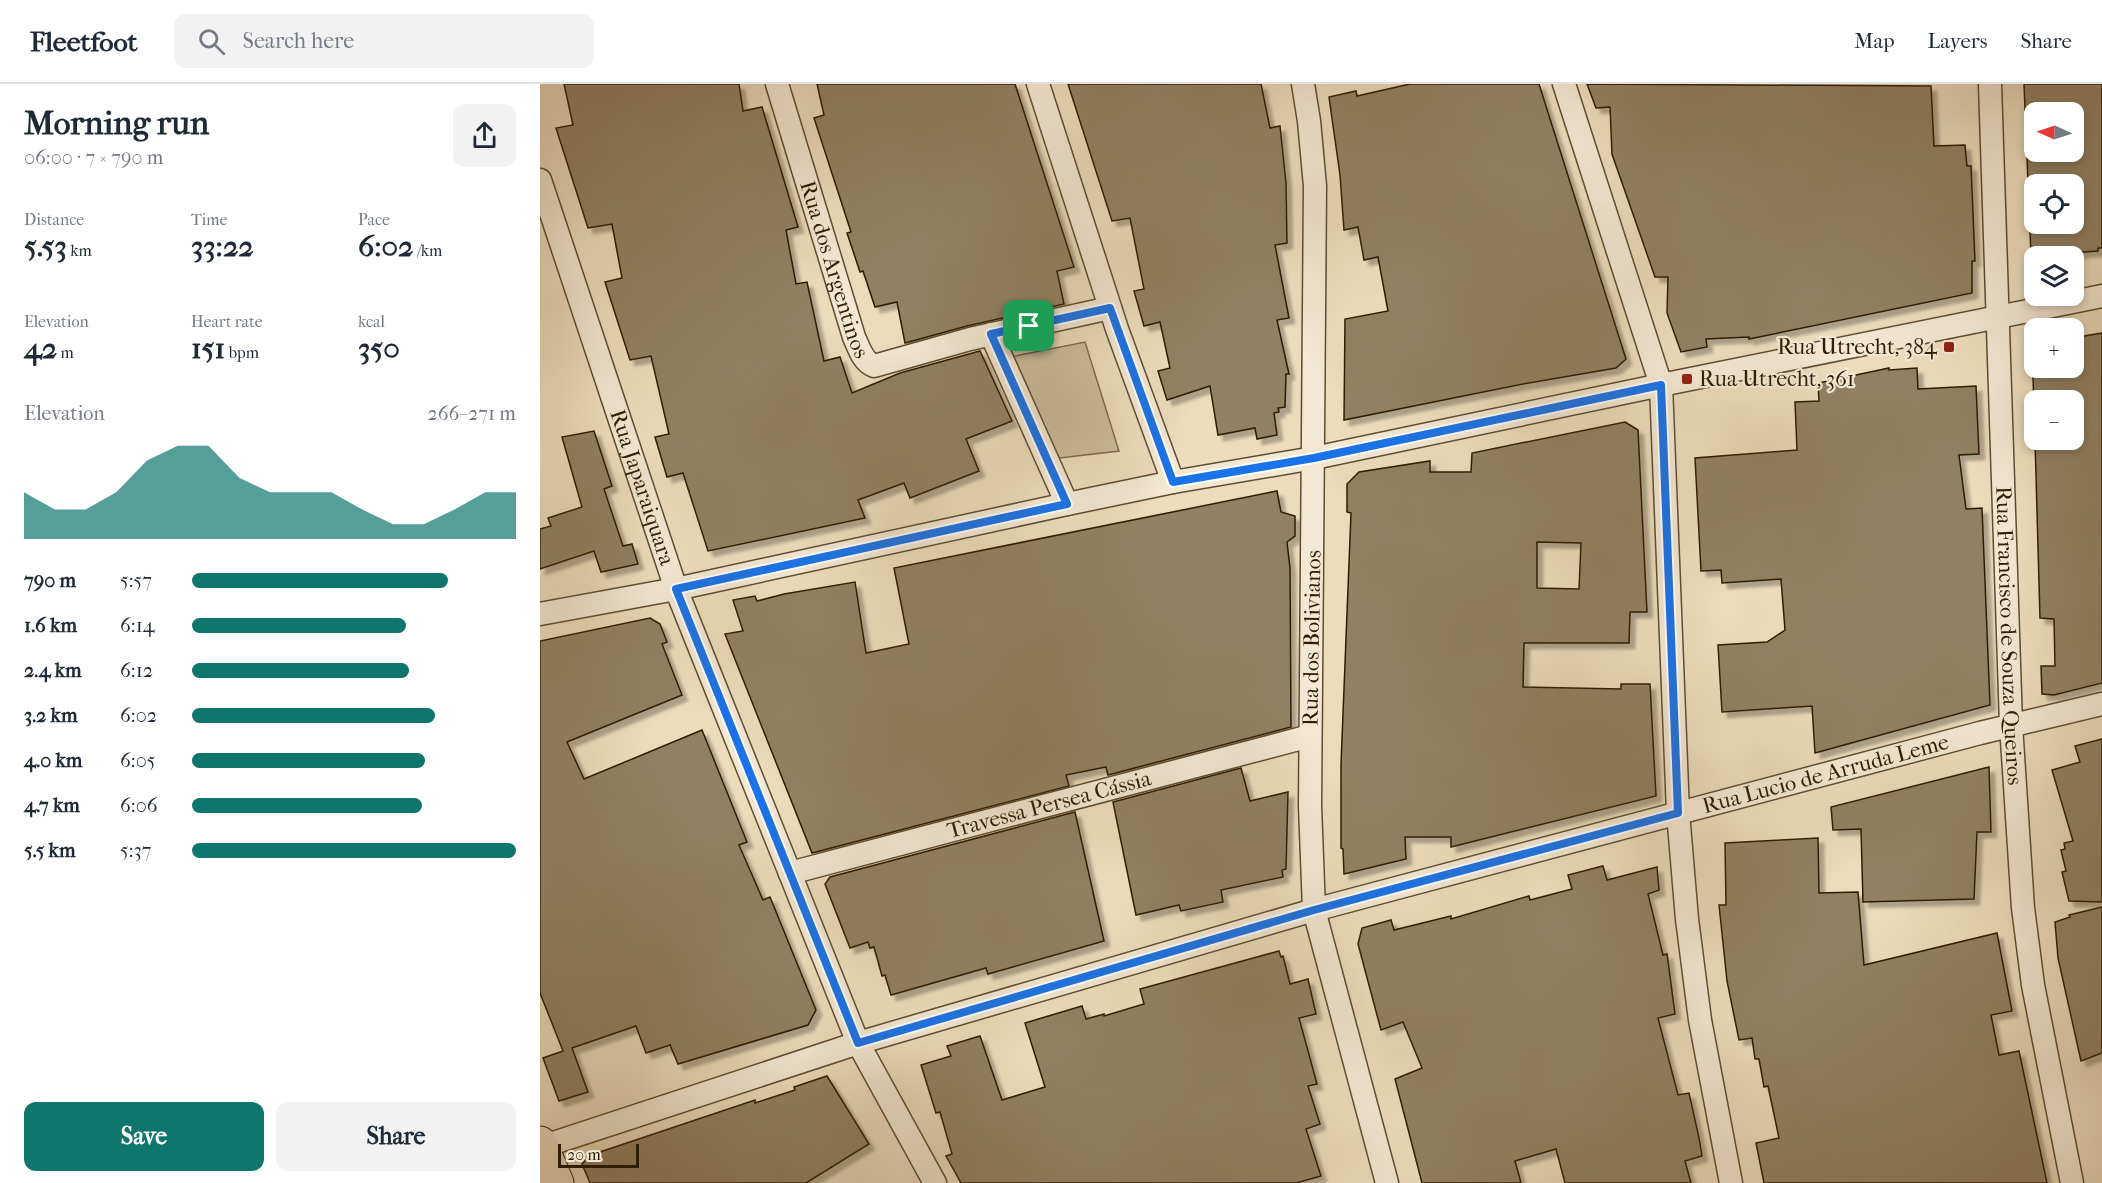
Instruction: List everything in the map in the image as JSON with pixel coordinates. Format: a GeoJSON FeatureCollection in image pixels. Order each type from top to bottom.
{"type":"FeatureCollection","features":[{"type":"Feature","properties":{"kind":"main road"},"geometry":{"type":"LineString","coordinates":[[541,1145],[557,1183]]}},
{"type":"Feature","properties":{"kind":"street","name":"Rua dos Argentinos"},"geometry":{"type":"LineString","coordinates":[[777,84],[854,338],[870,365],[874,366],[991,334],[1110,308]]}},
{"type":"Feature","properties":{"kind":"street"},"geometry":{"type":"LineString","coordinates":[[1038,84],[1110,308],[1173,482]]}},
{"type":"Feature","properties":{"kind":"street","name":"Rua dos Bolivianos"},"geometry":{"type":"LineString","coordinates":[[1303,84],[1310,121],[1315,186],[1310,736],[1310,840],[1314,910],[1387,1183]]}},
{"type":"Feature","properties":{"kind":"street"},"geometry":{"type":"LineString","coordinates":[[1564,84],[1661,385],[1678,813],[1687,919],[1700,1020],[1731,1183]]}},
{"type":"Feature","properties":{"kind":"street","name":"Rua Francisco de Souza Queiros"},"geometry":{"type":"LineString","coordinates":[[1990,84],[2011,725],[2026,937],[2033,985],[2072,1183]]}},
{"type":"Feature","properties":{"kind":"street","name":"Rua Japaraiquara"},"geometry":{"type":"LineString","coordinates":[[540,180],[676,589],[858,1043],[935,1183]]}},
{"type":"Feature","properties":{"kind":"street"},"geometry":{"type":"LineString","coordinates":[[540,614],[676,589],[1173,482],[1314,458],[2102,296]]}},
{"type":"Feature","properties":{"kind":"street"},"geometry":{"type":"LineString","coordinates":[[991,334],[1067,504]]}},
{"type":"Feature","properties":{"kind":"street","name":"Rua Lucio de Arruda Leme"},"geometry":{"type":"LineString","coordinates":[[541,1145],[858,1043],[1314,910],[2011,725],[2102,704]]}},
{"type":"Feature","properties":{"kind":"street","name":"Travessa Persea Cássia"},"geometry":{"type":"LineString","coordinates":[[790,873],[1310,736]]}},
{"type":"Feature","properties":{"kind":"shaded area"},"geometry":{"type":"Polygon","coordinates":[[[1085,342],[1119,451],[1051,459],[1005,358],[1085,342]]]}},
{"type":"Feature","properties":{"kind":"building"},"geometry":{"type":"Polygon","coordinates":[[[564,84],[739,84],[743,111],[762,107],[798,227],[786,230],[796,284],[807,282],[824,361],[840,357],[852,393],[900,373],[980,351],[1012,421],[966,439],[979,471],[910,498],[904,483],[858,500],[865,518],[708,551],[683,473],[667,477],[655,437],[669,434],[651,356],[630,360],[605,282],[622,278],[612,224],[588,228],[556,128],[573,125],[564,84]]]}},
{"type":"Feature","properties":{"kind":"building"},"geometry":{"type":"Polygon","coordinates":[[[817,84],[1015,84],[1074,267],[1057,271],[1064,304],[905,343],[897,302],[875,307],[863,271],[860,272],[847,233],[851,232],[814,118],[824,115],[817,84]]]}},
{"type":"Feature","properties":{"kind":"building"},"geometry":{"type":"Polygon","coordinates":[[[1068,84],[1261,84],[1270,128],[1280,126],[1286,183],[1287,243],[1275,245],[1289,318],[1277,320],[1289,374],[1286,374],[1285,407],[1278,408],[1279,412],[1274,413],[1277,435],[1257,439],[1255,428],[1218,435],[1210,386],[1167,400],[1158,371],[1170,368],[1160,322],[1144,326],[1134,291],[1144,289],[1130,218],[1112,221],[1068,84]]]}},
{"type":"Feature","properties":{"kind":"building"},"geometry":{"type":"Polygon","coordinates":[[[1410,84],[1539,84],[1626,359],[1616,368],[1344,420],[1345,319],[1388,311],[1378,257],[1364,260],[1358,227],[1344,230],[1340,175],[1329,97],[1356,91],[1357,96],[1410,84]]]}},
{"type":"Feature","properties":{"kind":"building"},"geometry":{"type":"Polygon","coordinates":[[[1587,84],[1931,86],[1934,146],[1965,145],[1967,166],[1971,166],[1975,261],[1972,261],[1972,293],[1749,339],[1749,337],[1706,339],[1707,347],[1681,352],[1667,313],[1668,277],[1655,277],[1612,154],[1610,107],[1596,108],[1587,84]]]}},
{"type":"Feature","properties":{"kind":"building"},"geometry":{"type":"Polygon","coordinates":[[[2024,84],[2102,84],[2102,248],[2098,248],[2098,251],[2084,252],[2084,246],[2031,246],[2030,234],[2084,234],[2084,174],[2028,174],[2027,162],[2084,162],[2084,102],[2025,102],[2024,84]]]}},
{"type":"Feature","properties":{"kind":"building"},"geometry":{"type":"Polygon","coordinates":[[[2102,333],[2102,683],[2054,695],[2042,694],[2041,666],[2055,666],[2054,619],[2040,618],[2035,450],[2084,450],[2084,390],[2033,390],[2033,378],[2084,378],[2084,336],[2102,333]]]}},
{"type":"Feature","properties":{"kind":"building"},"geometry":{"type":"Polygon","coordinates":[[[1889,368],[1889,370],[1917,368],[1918,389],[1976,386],[1979,454],[1959,455],[1966,509],[1982,508],[1990,705],[1815,753],[1812,706],[1722,712],[1718,645],[1767,642],[1785,630],[1781,579],[1722,583],[1721,570],[1701,571],[1695,458],[1797,450],[1795,402],[1819,401],[1818,383],[1889,368]]]}},
{"type":"Feature","properties":{"kind":"building"},"geometry":{"type":"Polygon","coordinates":[[[1625,422],[1638,430],[1647,612],[1630,612],[1629,643],[1524,643],[1523,687],[1621,689],[1621,684],[1650,684],[1656,796],[1451,847],[1451,837],[1405,837],[1406,859],[1344,874],[1343,849],[1341,848],[1341,764],[1351,513],[1347,512],[1347,484],[1359,472],[1430,461],[1430,472],[1471,472],[1472,453],[1625,422]],[[1537,542],[1537,588],[1579,589],[1581,543],[1537,542]]]}},
{"type":"Feature","properties":{"kind":"building"},"geometry":{"type":"Polygon","coordinates":[[[594,431],[612,486],[604,489],[623,546],[632,544],[638,564],[601,572],[594,551],[540,569],[540,529],[551,526],[548,518],[582,507],[562,437],[594,431]]]}},
{"type":"Feature","properties":{"kind":"building"},"geometry":{"type":"Polygon","coordinates":[[[1277,491],[1281,512],[1295,516],[1295,536],[1287,542],[1290,568],[1291,727],[1108,775],[1106,767],[1066,775],[1069,786],[812,853],[725,634],[743,631],[733,600],[755,596],[757,601],[855,582],[866,653],[909,644],[894,568],[1277,491]]]}},
{"type":"Feature","properties":{"kind":"building"},"geometry":{"type":"Polygon","coordinates":[[[650,618],[660,624],[667,642],[662,644],[682,695],[567,742],[584,779],[702,730],[747,842],[739,845],[763,900],[770,897],[816,1010],[808,1025],[678,1064],[670,1045],[646,1053],[636,1026],[572,1048],[588,1092],[559,1101],[543,1058],[563,1051],[540,993],[540,641],[650,618]]]}},
{"type":"Feature","properties":{"kind":"building"},"geometry":{"type":"Polygon","coordinates":[[[2102,739],[2102,902],[2069,901],[2062,872],[2066,871],[2061,850],[2065,849],[2064,843],[2073,841],[2052,770],[2080,762],[2075,746],[2102,739]]]}},
{"type":"Feature","properties":{"kind":"building"},"geometry":{"type":"Polygon","coordinates":[[[1989,767],[1991,832],[1977,832],[1974,899],[1863,902],[1861,829],[1833,830],[1831,807],[1989,767]]]}},
{"type":"Feature","properties":{"kind":"building"},"geometry":{"type":"Polygon","coordinates":[[[1241,768],[1250,801],[1288,792],[1286,869],[1282,870],[1283,877],[1221,890],[1223,902],[1181,911],[1179,905],[1136,915],[1113,802],[1241,768]]]}},
{"type":"Feature","properties":{"kind":"building"},"geometry":{"type":"Polygon","coordinates":[[[1075,812],[1104,941],[988,974],[986,968],[891,995],[885,975],[882,976],[874,947],[870,948],[868,942],[850,948],[825,884],[830,877],[1075,812]]]}},
{"type":"Feature","properties":{"kind":"building"},"geometry":{"type":"Polygon","coordinates":[[[1818,838],[1819,893],[1858,892],[1864,965],[1997,933],[2012,1011],[1991,1015],[1999,1055],[2019,1051],[2047,1183],[1764,1183],[1756,1143],[1779,1138],[1768,1086],[1764,1087],[1759,1059],[1755,1059],[1752,1038],[1739,1040],[1727,981],[1719,905],[1726,905],[1725,843],[1818,838]]]}},
{"type":"Feature","properties":{"kind":"building"},"geometry":{"type":"Polygon","coordinates":[[[1603,866],[1607,880],[1657,867],[1659,890],[1648,894],[1663,955],[1667,954],[1675,1014],[1658,1018],[1678,1095],[1689,1093],[1699,1138],[1702,1156],[1685,1161],[1691,1183],[1565,1183],[1556,1149],[1515,1161],[1521,1183],[1422,1183],[1395,1079],[1422,1068],[1403,1022],[1381,1030],[1358,944],[1362,928],[1391,920],[1394,930],[1451,916],[1451,919],[1529,896],[1530,900],[1572,889],[1568,875],[1603,866]]]}},
{"type":"Feature","properties":{"kind":"building"},"geometry":{"type":"Polygon","coordinates":[[[2102,907],[2102,1053],[2081,1061],[2058,958],[2055,922],[2070,917],[2069,915],[2102,907]]]}},
{"type":"Feature","properties":{"kind":"building"},"geometry":{"type":"Polygon","coordinates":[[[1279,951],[1281,957],[1283,956],[1290,984],[1308,979],[1316,1014],[1299,1018],[1317,1084],[1308,1086],[1320,1124],[1306,1129],[1321,1176],[1296,1183],[961,1183],[946,1156],[952,1154],[940,1112],[936,1113],[921,1065],[951,1056],[947,1046],[980,1036],[1002,1100],[1045,1087],[1025,1023],[1082,1006],[1086,1019],[1104,1014],[1104,1016],[1144,1004],[1140,989],[1279,951]]]}},
{"type":"Feature","properties":{"kind":"building"},"geometry":{"type":"Polygon","coordinates":[[[827,1076],[869,1144],[806,1183],[590,1183],[582,1164],[591,1155],[755,1100],[755,1103],[795,1090],[794,1087],[827,1076]]]}},
{"type":"Feature","properties":{"kind":"place","name":"Rua Utrecht, 384"},"geometry":{"type":"Point","coordinates":[1949,347]}},
{"type":"Feature","properties":{"kind":"place","name":"Rua Utrecht, 361"},"geometry":{"type":"Point","coordinates":[1687,379]}},
{"type":"Feature","properties":{"kind":"route"},"geometry":{"type":"LineString","coordinates":[[1110,308],[1173,482],[1314,458],[1661,385],[1678,813],[1314,910],[858,1043],[676,589],[1067,504],[991,334],[1029,326],[1110,308]]}}]}
